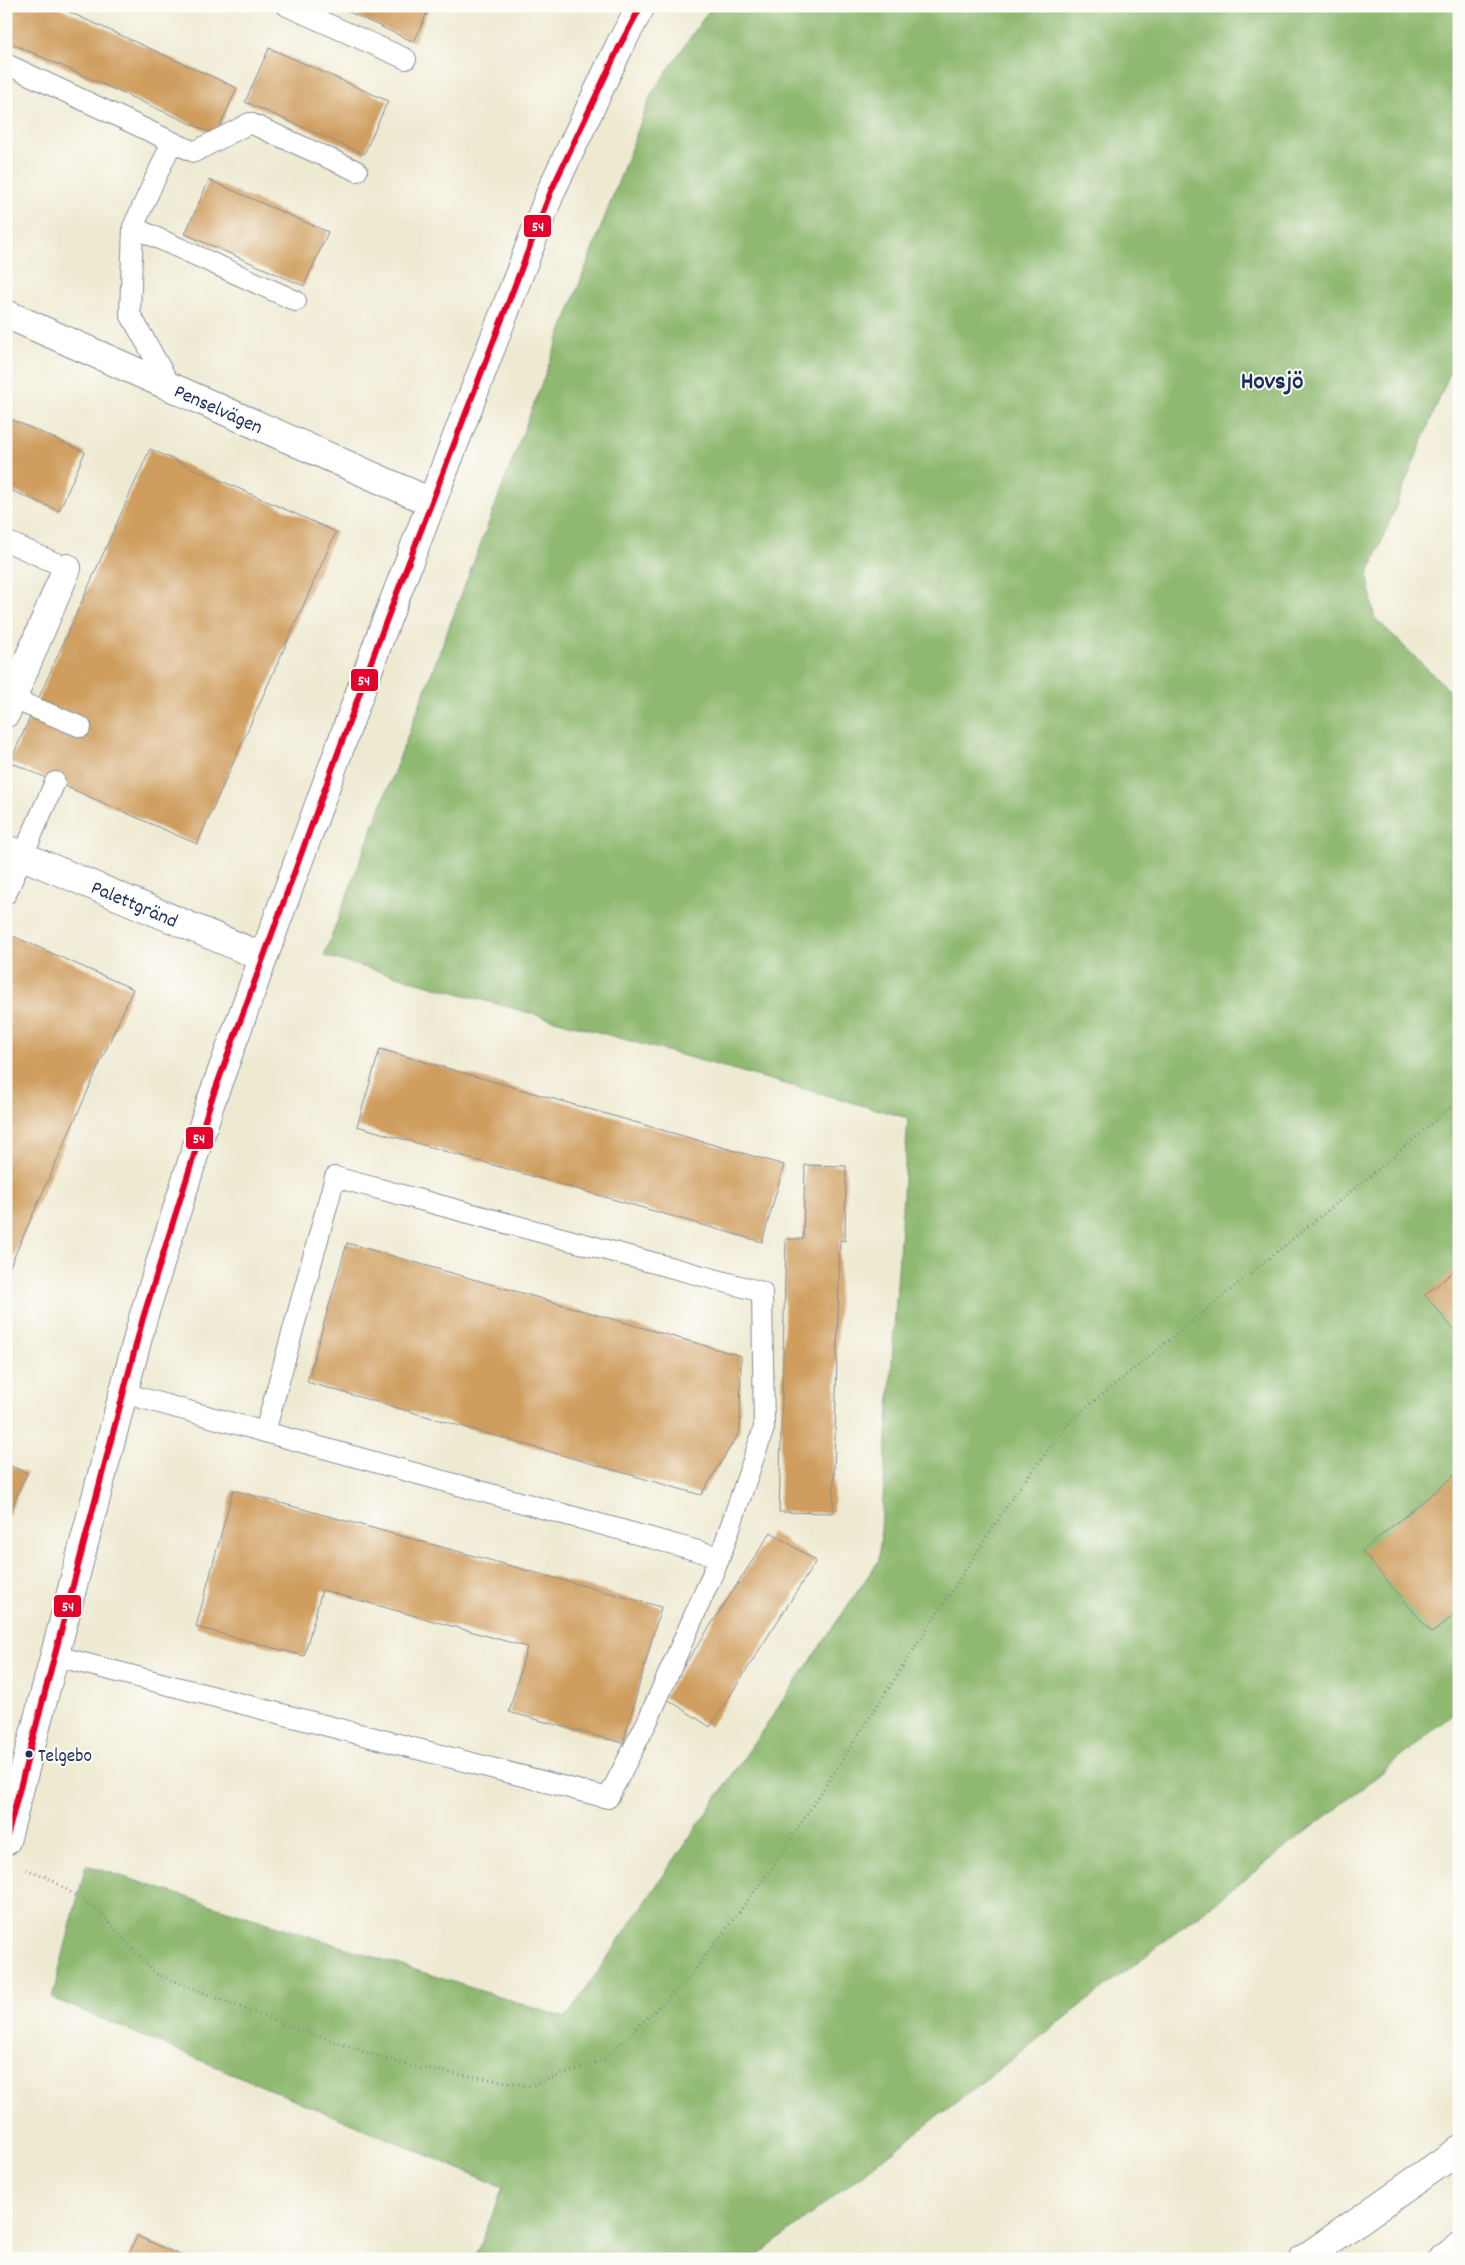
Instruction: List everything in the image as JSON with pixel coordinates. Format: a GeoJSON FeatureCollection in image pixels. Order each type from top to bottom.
{"type":"FeatureCollection","features":[{"type":"Feature","properties":{"kind":"main road"},"geometry":{"type":"LineString","coordinates":[[6,1841],[143,1318],[210,1104],[431,502],[551,191],[620,45],[641,6]]}},
{"type":"Feature","properties":{"kind":"main road","name":"Penselvägen"},"geometry":{"type":"LineString","coordinates":[[6,314],[431,502]]}},
{"type":"Feature","properties":{"kind":"main road"},"geometry":{"type":"LineString","coordinates":[[9,706],[67,568]]}},
{"type":"Feature","properties":{"kind":"main road","name":"Palettgränd"},"geometry":{"type":"LineString","coordinates":[[15,852],[263,957]]}},
{"type":"Feature","properties":{"kind":"main road"},"geometry":{"type":"LineString","coordinates":[[1304,2259],[1459,2150]]}},
{"type":"Feature","properties":{"kind":"main road"},"geometry":{"type":"LineString","coordinates":[[1443,2259],[1459,2247]]}},
{"type":"Feature","properties":{"kind":"lane"},"geometry":{"type":"LineString","coordinates":[[287,6],[406,59]]}},
{"type":"Feature","properties":{"kind":"lane"},"geometry":{"type":"LineString","coordinates":[[6,64],[194,152],[250,124],[357,171]]}},
{"type":"Feature","properties":{"kind":"lane"},"geometry":{"type":"LineString","coordinates":[[171,387],[130,314],[133,228],[172,142]]}},
{"type":"Feature","properties":{"kind":"lane"},"geometry":{"type":"LineString","coordinates":[[133,228],[296,301]]}},
{"type":"Feature","properties":{"kind":"lane"},"geometry":{"type":"LineString","coordinates":[[6,541],[67,568]]}},
{"type":"Feature","properties":{"kind":"lane"},"geometry":{"type":"LineString","coordinates":[[9,706],[81,727]]}},
{"type":"Feature","properties":{"kind":"lane"},"geometry":{"type":"LineString","coordinates":[[6,894],[15,852],[55,782]]}},
{"type":"Feature","properties":{"kind":"lane"},"geometry":{"type":"LineString","coordinates":[[56,1656],[608,1798],[648,1720],[720,1557],[764,1428],[762,1292],[335,1177],[265,1432]]}},
{"type":"Feature","properties":{"kind":"lane"},"geometry":{"type":"LineString","coordinates":[[123,1393],[720,1557]]}},
{"type":"Feature","properties":{"kind":"path"},"geometry":{"type":"LineString","coordinates":[[23,1868],[47,1876],[98,1910],[156,1974],[283,2024],[404,2065],[530,2086],[603,2060],[688,1979],[770,1871],[1014,1496],[1070,1421],[1387,1162],[1459,1100]]}},
{"type":"Feature","properties":{"kind":"green space"},"geometry":{"type":"Polygon","coordinates":[[[712,6],[1459,6],[1459,350],[1368,575],[1374,617],[1459,700],[1459,1709],[1363,1788],[753,2259],[475,2259],[503,2187],[52,1998],[86,1865],[566,2018],[879,1560],[908,1118],[324,956],[652,93],[712,6]]]}},
{"type":"Feature","properties":{"kind":"building"},"geometry":{"type":"Polygon","coordinates":[[[6,6],[56,6],[237,88],[216,135],[6,41],[6,6]]]}},
{"type":"Feature","properties":{"kind":"building"},"geometry":{"type":"Polygon","coordinates":[[[336,6],[430,6],[414,42],[336,6]]]}},
{"type":"Feature","properties":{"kind":"building"},"geometry":{"type":"Polygon","coordinates":[[[269,48],[388,101],[364,154],[245,102],[269,48]]]}},
{"type":"Feature","properties":{"kind":"building"},"geometry":{"type":"Polygon","coordinates":[[[209,180],[328,232],[304,286],[185,234],[209,180]]]}},
{"type":"Feature","properties":{"kind":"building"},"geometry":{"type":"Polygon","coordinates":[[[6,417],[85,452],[59,511],[6,488],[6,417]]]}},
{"type":"Feature","properties":{"kind":"building"},"geometry":{"type":"Polygon","coordinates":[[[150,449],[336,532],[197,844],[10,762],[150,449]]]}},
{"type":"Feature","properties":{"kind":"building"},"geometry":{"type":"Polygon","coordinates":[[[6,933],[133,989],[6,1275],[6,933]]]}},
{"type":"Feature","properties":{"kind":"building"},"geometry":{"type":"Polygon","coordinates":[[[380,1049],[784,1165],[762,1242],[357,1126],[380,1049]]]}},
{"type":"Feature","properties":{"kind":"building"},"geometry":{"type":"Polygon","coordinates":[[[805,1165],[846,1166],[845,1241],[840,1240],[833,1513],[779,1512],[786,1239],[803,1239],[805,1165]]]}},
{"type":"Feature","properties":{"kind":"building"},"geometry":{"type":"Polygon","coordinates":[[[347,1243],[741,1356],[740,1431],[701,1495],[307,1382],[347,1243]]]}},
{"type":"Feature","properties":{"kind":"building"},"geometry":{"type":"Polygon","coordinates":[[[1459,1267],[1459,1336],[1425,1295],[1459,1267]]]}},
{"type":"Feature","properties":{"kind":"building"},"geometry":{"type":"Polygon","coordinates":[[[6,1464],[27,1473],[6,1521],[6,1464]]]}},
{"type":"Feature","properties":{"kind":"building"},"geometry":{"type":"Polygon","coordinates":[[[1459,1472],[1459,1611],[1432,1633],[1362,1551],[1459,1472]]]}},
{"type":"Feature","properties":{"kind":"building"},"geometry":{"type":"Polygon","coordinates":[[[233,1490],[661,1607],[623,1743],[509,1712],[527,1647],[322,1590],[304,1656],[196,1627],[233,1490]]]}},
{"type":"Feature","properties":{"kind":"building"},"geometry":{"type":"Polygon","coordinates":[[[771,1532],[816,1561],[710,1727],[664,1697],[771,1532]]]}},
{"type":"Feature","properties":{"kind":"building"},"geometry":{"type":"Polygon","coordinates":[[[137,2236],[189,2259],[127,2259],[137,2236]]]}},
{"type":"Feature","properties":{"kind":"transit line","name":"54"},"geometry":{"type":"LineString","coordinates":[[6,1841],[143,1318],[210,1104],[382,632],[551,191],[620,45],[641,6]]}},
{"type":"Feature","properties":{"kind":"place","name":"Telgebo"},"geometry":{"type":"Point","coordinates":[29,1754]}},
{"type":"Feature","properties":{"kind":"district","name":"Hovsjö"},"geometry":{"type":"Point","coordinates":[1272,379]}}]}
